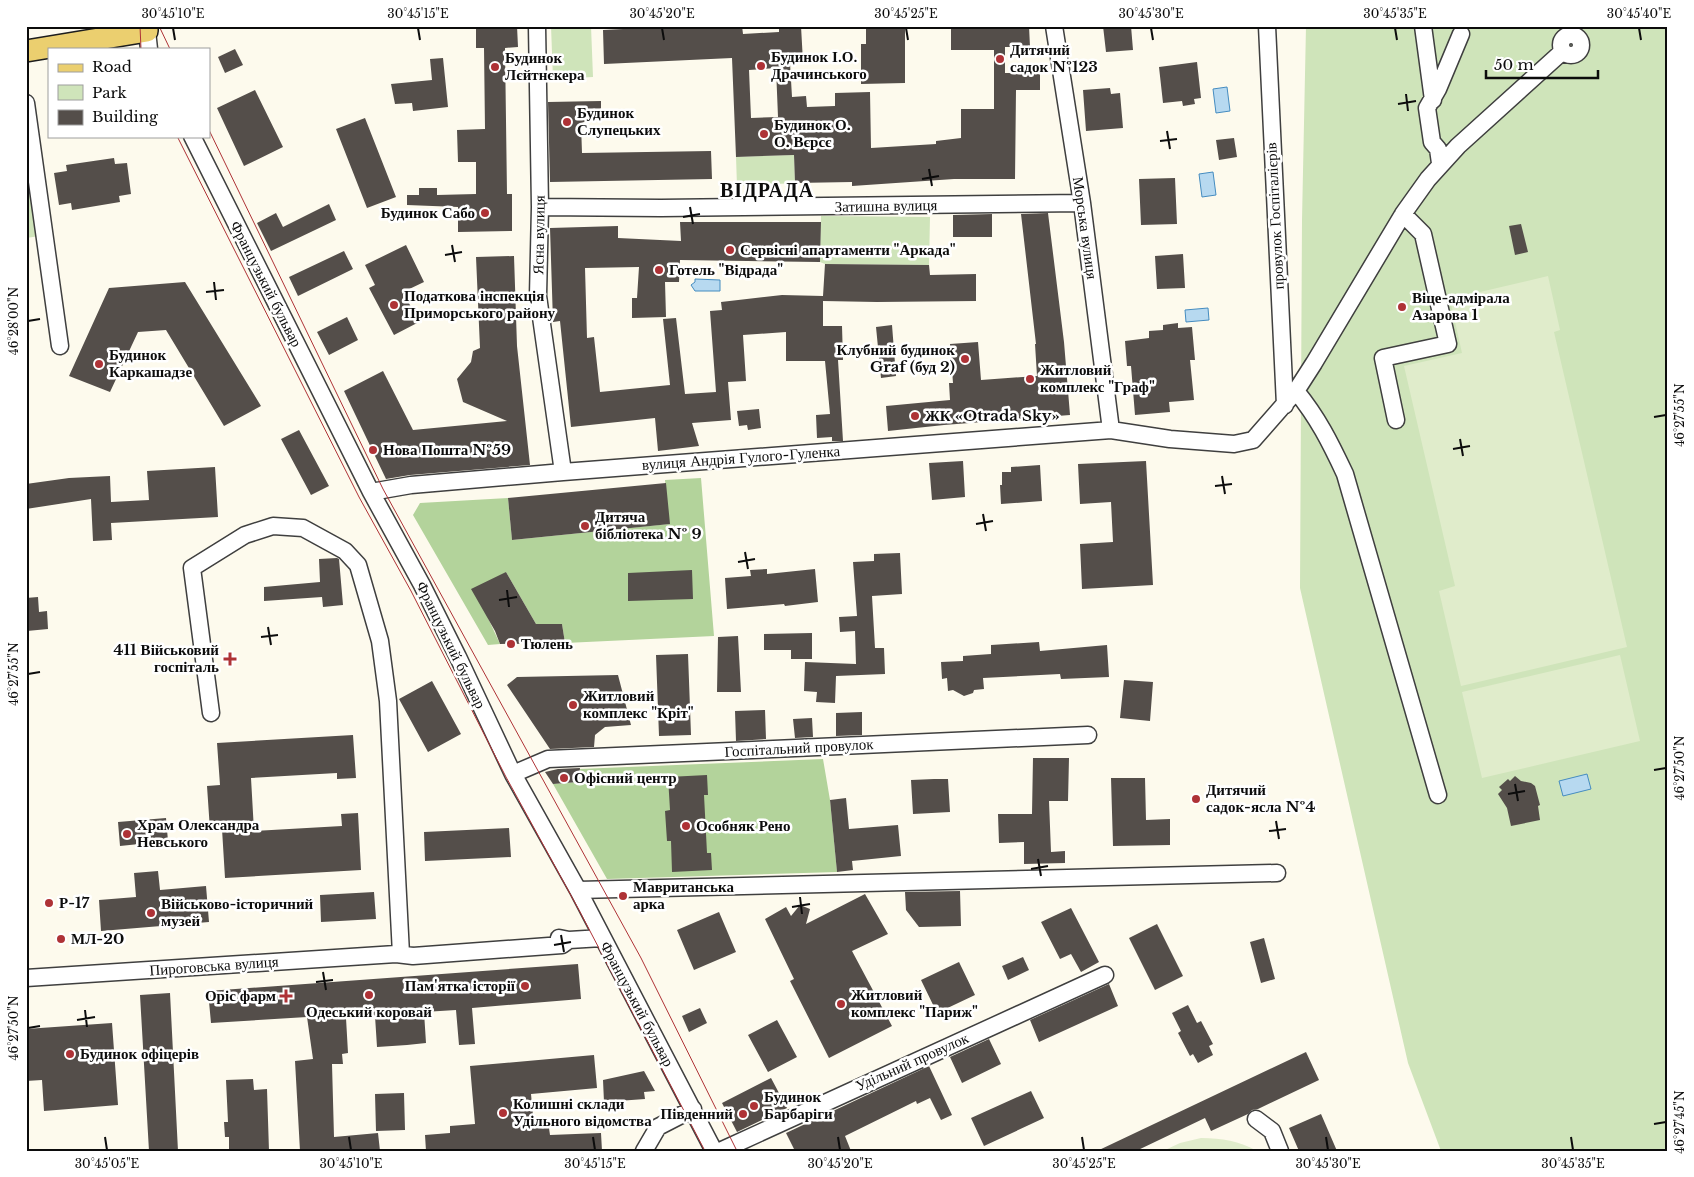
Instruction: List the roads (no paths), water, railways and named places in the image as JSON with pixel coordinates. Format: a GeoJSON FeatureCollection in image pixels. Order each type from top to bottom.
{"type":"FeatureCollection","features":[{"type":"Feature","properties":{"kind":"main road"},"geometry":{"type":"LineString","coordinates":[[49,48],[148,35]]}},
{"type":"Feature","properties":{"kind":"main road"},"geometry":{"type":"LineString","coordinates":[[26,51],[48,48]]}},
{"type":"Feature","properties":{"kind":"street","name":"Ясна вулиця"},"geometry":{"type":"LineString","coordinates":[[538,26],[540,207],[538,296],[563,472]]}},
{"type":"Feature","properties":{"kind":"street","name":"Морська вулиця"},"geometry":{"type":"LineString","coordinates":[[1054,26],[1082,203],[1111,430]]}},
{"type":"Feature","properties":{"kind":"street","name":"провулок Госпіталієрів"},"geometry":{"type":"LineString","coordinates":[[1267,26],[1284,405]]}},
{"type":"Feature","properties":{"kind":"street"},"geometry":{"type":"LineString","coordinates":[[1423,26],[1432,99]]}},
{"type":"Feature","properties":{"kind":"street"},"geometry":{"type":"LineString","coordinates":[[1284,405],[1296,391],[1314,363],[1440,156],[1458,146],[1563,51],[1570,56],[1579,52],[1584,33]]}},
{"type":"Feature","properties":{"kind":"street"},"geometry":{"type":"LineString","coordinates":[[1440,156],[1432,142],[1428,108],[1438,89],[1460,34]]}},
{"type":"Feature","properties":{"kind":"street"},"geometry":{"type":"LineString","coordinates":[[26,103],[60,346]]}},
{"type":"Feature","properties":{"kind":"street","name":"Французький бульвар"},"geometry":{"type":"LineString","coordinates":[[193,138],[371,492],[422,585],[513,774],[578,890],[714,1151]]}},
{"type":"Feature","properties":{"kind":"street","name":"Затишна вулиця"},"geometry":{"type":"LineString","coordinates":[[540,207],[662,208],[1082,203]]}},
{"type":"Feature","properties":{"kind":"street"},"geometry":{"type":"LineString","coordinates":[[1396,420],[1383,358],[1448,344],[1423,234],[1403,214]]}},
{"type":"Feature","properties":{"kind":"street"},"geometry":{"type":"LineString","coordinates":[[1296,391],[1314,414],[1345,474],[1438,795]]}},
{"type":"Feature","properties":{"kind":"street","name":"вулиця Андрія Гулого-Гуленка"},"geometry":{"type":"LineString","coordinates":[[371,492],[411,485],[563,472],[849,443],[1111,430],[1170,439],[1234,444],[1253,440],[1284,405]]}},
{"type":"Feature","properties":{"kind":"street"},"geometry":{"type":"LineString","coordinates":[[211,713],[192,568],[245,535],[273,526],[303,528],[345,551],[358,565],[380,641],[388,701],[401,954]]}},
{"type":"Feature","properties":{"kind":"street","name":"Госпітальний провулок"},"geometry":{"type":"LineString","coordinates":[[513,774],[548,759],[1088,735]]}},
{"type":"Feature","properties":{"kind":"street"},"geometry":{"type":"LineString","coordinates":[[578,890],[1277,873]]}},
{"type":"Feature","properties":{"kind":"street","name":"Пироговська вулиця"},"geometry":{"type":"LineString","coordinates":[[26,978],[401,954],[412,949],[561,938],[570,940],[602,938]]}},
{"type":"Feature","properties":{"kind":"street","name":"Удільний провулок"},"geometry":{"type":"LineString","coordinates":[[720,1151],[1105,975]]}},
{"type":"Feature","properties":{"kind":"street"},"geometry":{"type":"LineString","coordinates":[[644,1151],[658,1127],[693,1109]]}},
{"type":"Feature","properties":{"kind":"street"},"geometry":{"type":"LineString","coordinates":[[1256,1119],[1272,1131],[1280,1151]]}},
{"type":"Feature","properties":{"kind":"water"},"geometry":{"type":"Polygon","coordinates":[[[1227,87],[1230,111],[1216,113],[1213,89],[1227,87]]]}},
{"type":"Feature","properties":{"kind":"water"},"geometry":{"type":"Polygon","coordinates":[[[1213,172],[1216,195],[1202,197],[1199,174],[1213,172]]]}},
{"type":"Feature","properties":{"kind":"water"},"geometry":{"type":"Polygon","coordinates":[[[695,279],[720,280],[720,291],[695,291],[691,285],[695,282],[695,279]]]}},
{"type":"Feature","properties":{"kind":"water"},"geometry":{"type":"Polygon","coordinates":[[[1208,308],[1209,320],[1186,322],[1185,310],[1208,308]]]}},
{"type":"Feature","properties":{"kind":"water"},"geometry":{"type":"Polygon","coordinates":[[[1587,774],[1591,789],[1563,796],[1559,781],[1587,774]]]}},
{"type":"Feature","properties":{"kind":"tram line"},"geometry":{"type":"LineString","coordinates":[[140,26],[141,48]]}},
{"type":"Feature","properties":{"kind":"tram line"},"geometry":{"type":"LineString","coordinates":[[159,26],[170,48]]}},
{"type":"Feature","properties":{"kind":"tram line"},"geometry":{"type":"LineString","coordinates":[[210,132],[383,489],[641,958],[737,1151]]}},
{"type":"Feature","properties":{"kind":"tram line"},"geometry":{"type":"LineString","coordinates":[[178,138],[359,497],[411,591],[506,777],[579,910],[705,1151]]}},
{"type":"Feature","properties":{"kind":"place","name":"Дитячий садок №123"},"geometry":{"type":"Point","coordinates":[1000,59]}},
{"type":"Feature","properties":{"kind":"place","name":"Будинок І.О. Драчинського"},"geometry":{"type":"Point","coordinates":[761,66]}},
{"type":"Feature","properties":{"kind":"place","name":"Будинок Лєйтнєкера"},"geometry":{"type":"Point","coordinates":[495,67]}},
{"type":"Feature","properties":{"kind":"place","name":"Будинок Слупецьких"},"geometry":{"type":"Point","coordinates":[567,122]}},
{"type":"Feature","properties":{"kind":"place","name":"Будинок О. О. Вєрсє"},"geometry":{"type":"Point","coordinates":[764,134]}},
{"type":"Feature","properties":{"kind":"place","name":"Будинок Сабо"},"geometry":{"type":"Point","coordinates":[485,213]}},
{"type":"Feature","properties":{"kind":"place","name":"Сервісні апартаменти \"Аркада\""},"geometry":{"type":"Point","coordinates":[730,250]}},
{"type":"Feature","properties":{"kind":"place","name":"Готель \"Відрада\""},"geometry":{"type":"Point","coordinates":[659,270]}},
{"type":"Feature","properties":{"kind":"place","name":"Податкова інспекція Приморського району"},"geometry":{"type":"Point","coordinates":[394,305]}},
{"type":"Feature","properties":{"kind":"place","name":"Віце-адмірала Азарова 1"},"geometry":{"type":"Point","coordinates":[1402,307]}},
{"type":"Feature","properties":{"kind":"place","name":"Клубний будинок Graf (буд 2)"},"geometry":{"type":"Point","coordinates":[965,359]}},
{"type":"Feature","properties":{"kind":"place","name":"Будинок Каркашадзе"},"geometry":{"type":"Point","coordinates":[99,364]}},
{"type":"Feature","properties":{"kind":"place","name":"Житловий комплекс \"Граф\""},"geometry":{"type":"Point","coordinates":[1030,379]}},
{"type":"Feature","properties":{"kind":"place","name":"ЖК «Otrada Sky»"},"geometry":{"type":"Point","coordinates":[915,416]}},
{"type":"Feature","properties":{"kind":"place","name":"Нова Пошта №59"},"geometry":{"type":"Point","coordinates":[373,450]}},
{"type":"Feature","properties":{"kind":"place","name":"Дитяча бібліотека № 9"},"geometry":{"type":"Point","coordinates":[585,526]}},
{"type":"Feature","properties":{"kind":"place","name":"Тюлень"},"geometry":{"type":"Point","coordinates":[511,644]}},
{"type":"Feature","properties":{"kind":"place","name":"411 Військовий госпіталь"},"geometry":{"type":"Point","coordinates":[230,659]}},
{"type":"Feature","properties":{"kind":"place","name":"Житловий комплекс \"Кріт\""},"geometry":{"type":"Point","coordinates":[573,705]}},
{"type":"Feature","properties":{"kind":"place","name":"Офісний центр"},"geometry":{"type":"Point","coordinates":[564,778]}},
{"type":"Feature","properties":{"kind":"place","name":"Дитячий садок-ясла №4"},"geometry":{"type":"Point","coordinates":[1196,799]}},
{"type":"Feature","properties":{"kind":"place","name":"Особняк Рено"},"geometry":{"type":"Point","coordinates":[686,826]}},
{"type":"Feature","properties":{"kind":"place","name":"Храм Олександра Невського"},"geometry":{"type":"Point","coordinates":[127,834]}},
{"type":"Feature","properties":{"kind":"place","name":"Мавританська арка"},"geometry":{"type":"Point","coordinates":[623,896]}},
{"type":"Feature","properties":{"kind":"place","name":"Р-17"},"geometry":{"type":"Point","coordinates":[49,903]}},
{"type":"Feature","properties":{"kind":"place","name":"Військово-історичний музей"},"geometry":{"type":"Point","coordinates":[151,913]}},
{"type":"Feature","properties":{"kind":"place","name":"МЛ-20"},"geometry":{"type":"Point","coordinates":[61,939]}},
{"type":"Feature","properties":{"kind":"place","name":"Пам'ятка історії"},"geometry":{"type":"Point","coordinates":[525,986]}},
{"type":"Feature","properties":{"kind":"place","name":"Одеський коровай"},"geometry":{"type":"Point","coordinates":[369,995]}},
{"type":"Feature","properties":{"kind":"place","name":"Оріс фарм"},"geometry":{"type":"Point","coordinates":[286,996]}},
{"type":"Feature","properties":{"kind":"place","name":"Житловий комплекс \"Париж\""},"geometry":{"type":"Point","coordinates":[841,1004]}},
{"type":"Feature","properties":{"kind":"place","name":"Будинок офіцерів"},"geometry":{"type":"Point","coordinates":[70,1054]}},
{"type":"Feature","properties":{"kind":"place","name":"Будинок Барбаріги"},"geometry":{"type":"Point","coordinates":[754,1106]}},
{"type":"Feature","properties":{"kind":"place","name":"Колишні склади Удільного відомства"},"geometry":{"type":"Point","coordinates":[503,1113]}},
{"type":"Feature","properties":{"kind":"place","name":"Південний"},"geometry":{"type":"Point","coordinates":[743,1114]}},
{"type":"Feature","properties":{"kind":"district","name":"ВІДРАДА"},"geometry":{"type":"Point","coordinates":[767,190]}}]}
